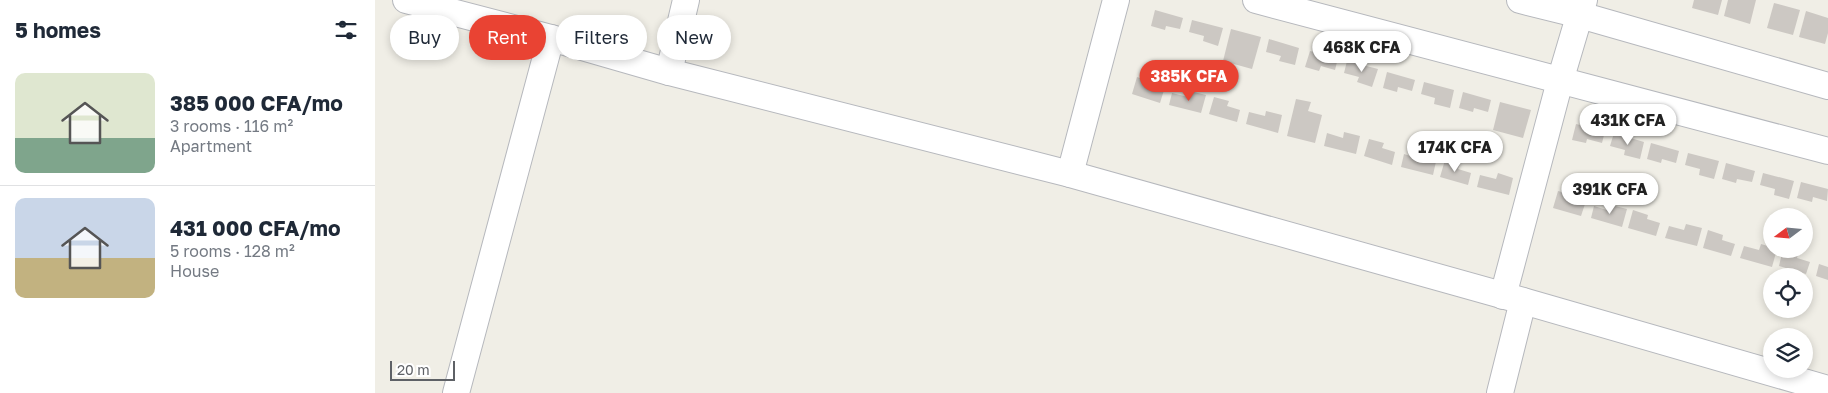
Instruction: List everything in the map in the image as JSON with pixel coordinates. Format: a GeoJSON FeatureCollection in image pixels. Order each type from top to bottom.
{"type":"FeatureCollection","features":[{"type":"Feature","properties":{"kind":"street"},"geometry":{"type":"LineString","coordinates":[[406,0],[551,38],[669,72],[1070,174],[1828,389]]}},
{"type":"Feature","properties":{"kind":"street"},"geometry":{"type":"LineString","coordinates":[[669,72],[686,0]]}},
{"type":"Feature","properties":{"kind":"street"},"geometry":{"type":"LineString","coordinates":[[1070,174],[1116,0]]}},
{"type":"Feature","properties":{"kind":"street"},"geometry":{"type":"LineString","coordinates":[[1255,0],[1828,151]]}},
{"type":"Feature","properties":{"kind":"street"},"geometry":{"type":"LineString","coordinates":[[1520,0],[1582,8],[1828,86]]}},
{"type":"Feature","properties":{"kind":"street"},"geometry":{"type":"LineString","coordinates":[[1499,393],[1513,299],[1560,81],[1582,8]]}},
{"type":"Feature","properties":{"kind":"street"},"geometry":{"type":"LineString","coordinates":[[456,393],[551,38]]}},
{"type":"Feature","properties":{"kind":"building"},"geometry":{"type":"Polygon","coordinates":[[[1694,0],[1722,0],[1718,15],[1692,8],[1694,0]]]}},
{"type":"Feature","properties":{"kind":"building"},"geometry":{"type":"Polygon","coordinates":[[[1728,0],[1756,0],[1750,24],[1724,16],[1728,0]]]}},
{"type":"Feature","properties":{"kind":"building"},"geometry":{"type":"Polygon","coordinates":[[[1774,3],[1800,10],[1793,35],[1767,28],[1774,3]]]}},
{"type":"Feature","properties":{"kind":"building"},"geometry":{"type":"Polygon","coordinates":[[[1155,10],[1183,18],[1180,29],[1166,26],[1165,30],[1151,26],[1155,10]]]}},
{"type":"Feature","properties":{"kind":"building"},"geometry":{"type":"Polygon","coordinates":[[[1806,11],[1828,18],[1828,33],[1825,44],[1799,37],[1806,11]]]}},
{"type":"Feature","properties":{"kind":"building"},"geometry":{"type":"Polygon","coordinates":[[[1192,20],[1223,28],[1218,46],[1203,41],[1204,36],[1189,32],[1192,20]]]}},
{"type":"Feature","properties":{"kind":"building"},"geometry":{"type":"Polygon","coordinates":[[[1231,29],[1261,37],[1252,69],[1223,61],[1231,29]]]}},
{"type":"Feature","properties":{"kind":"building"},"geometry":{"type":"Polygon","coordinates":[[[1269,39],[1299,48],[1295,65],[1279,61],[1281,56],[1266,52],[1269,39]]]}},
{"type":"Feature","properties":{"kind":"building"},"geometry":{"type":"Polygon","coordinates":[[[1310,51],[1338,58],[1335,70],[1321,66],[1319,71],[1305,67],[1310,51]]]}},
{"type":"Feature","properties":{"kind":"building"},"geometry":{"type":"Polygon","coordinates":[[[1347,61],[1378,69],[1372,87],[1357,82],[1359,77],[1344,73],[1347,61]]]}},
{"type":"Feature","properties":{"kind":"building"},"geometry":{"type":"Polygon","coordinates":[[[1387,72],[1415,80],[1412,91],[1398,87],[1397,92],[1383,88],[1387,72]]]}},
{"type":"Feature","properties":{"kind":"building"},"geometry":{"type":"Polygon","coordinates":[[[1137,77],[1152,82],[1151,86],[1164,90],[1160,103],[1132,94],[1137,77]]]}},
{"type":"Feature","properties":{"kind":"building"},"geometry":{"type":"Polygon","coordinates":[[[1424,82],[1454,90],[1450,108],[1434,104],[1435,98],[1421,94],[1424,82]]]}},
{"type":"Feature","properties":{"kind":"building"},"geometry":{"type":"Polygon","coordinates":[[[1190,91],[1206,95],[1201,113],[1169,105],[1172,93],[1188,97],[1190,91]]]}},
{"type":"Feature","properties":{"kind":"building"},"geometry":{"type":"Polygon","coordinates":[[[1463,92],[1491,100],[1488,112],[1474,108],[1473,112],[1459,108],[1463,92]]]}},
{"type":"Feature","properties":{"kind":"building"},"geometry":{"type":"Polygon","coordinates":[[[1214,97],[1229,101],[1227,106],[1240,110],[1237,122],[1209,114],[1214,97]]]}},
{"type":"Feature","properties":{"kind":"building"},"geometry":{"type":"Polygon","coordinates":[[[1296,99],[1311,102],[1308,111],[1322,115],[1315,143],[1287,136],[1296,99]]]}},
{"type":"Feature","properties":{"kind":"building"},"geometry":{"type":"Polygon","coordinates":[[[1500,102],[1531,110],[1523,138],[1493,130],[1500,102]]]}},
{"type":"Feature","properties":{"kind":"building"},"geometry":{"type":"Polygon","coordinates":[[[1266,111],[1282,115],[1278,133],[1246,124],[1249,112],[1265,116],[1266,111]]]}},
{"type":"Feature","properties":{"kind":"building"},"geometry":{"type":"Polygon","coordinates":[[[1576,124],[1605,131],[1602,143],[1587,139],[1586,143],[1572,140],[1576,124]]]}},
{"type":"Feature","properties":{"kind":"building"},"geometry":{"type":"Polygon","coordinates":[[[1344,132],[1360,136],[1356,154],[1324,146],[1327,133],[1343,138],[1344,132]]]}},
{"type":"Feature","properties":{"kind":"building"},"geometry":{"type":"Polygon","coordinates":[[[1614,133],[1644,142],[1640,159],[1624,155],[1625,150],[1610,146],[1614,133]]]}},
{"type":"Feature","properties":{"kind":"building"},"geometry":{"type":"Polygon","coordinates":[[[1369,139],[1384,143],[1382,148],[1395,152],[1392,165],[1364,156],[1369,139]]]}},
{"type":"Feature","properties":{"kind":"building"},"geometry":{"type":"Polygon","coordinates":[[[1651,143],[1679,151],[1676,163],[1662,159],[1661,163],[1647,159],[1651,143]]]}},
{"type":"Feature","properties":{"kind":"building"},"geometry":{"type":"Polygon","coordinates":[[[1421,153],[1437,157],[1433,175],[1401,167],[1404,154],[1420,159],[1421,153]]]}},
{"type":"Feature","properties":{"kind":"building"},"geometry":{"type":"Polygon","coordinates":[[[1688,153],[1719,161],[1714,179],[1699,175],[1700,169],[1685,165],[1688,153]]]}},
{"type":"Feature","properties":{"kind":"building"},"geometry":{"type":"Polygon","coordinates":[[[1445,160],[1460,164],[1458,169],[1471,173],[1468,185],[1440,177],[1445,160]]]}},
{"type":"Feature","properties":{"kind":"building"},"geometry":{"type":"Polygon","coordinates":[[[1726,163],[1755,171],[1752,182],[1737,179],[1736,183],[1722,179],[1726,163]]]}},
{"type":"Feature","properties":{"kind":"building"},"geometry":{"type":"Polygon","coordinates":[[[1498,173],[1513,178],[1509,195],[1477,187],[1480,175],[1496,179],[1498,173]]]}},
{"type":"Feature","properties":{"kind":"building"},"geometry":{"type":"Polygon","coordinates":[[[1763,173],[1794,181],[1789,199],[1774,195],[1775,189],[1760,185],[1763,173]]]}},
{"type":"Feature","properties":{"kind":"building"},"geometry":{"type":"Polygon","coordinates":[[[1801,182],[1828,189],[1827,201],[1813,197],[1812,202],[1797,198],[1801,182]]]}},
{"type":"Feature","properties":{"kind":"building"},"geometry":{"type":"Polygon","coordinates":[[[1558,191],[1573,195],[1572,200],[1585,204],[1581,216],[1553,208],[1558,191]]]}},
{"type":"Feature","properties":{"kind":"building"},"geometry":{"type":"Polygon","coordinates":[[[1611,205],[1627,209],[1622,227],[1591,218],[1594,206],[1610,211],[1611,205]]]}},
{"type":"Feature","properties":{"kind":"building"},"geometry":{"type":"Polygon","coordinates":[[[1633,210],[1648,215],[1647,219],[1660,223],[1656,236],[1628,228],[1633,210]]]}},
{"type":"Feature","properties":{"kind":"building"},"geometry":{"type":"Polygon","coordinates":[[[1686,224],[1702,228],[1697,246],[1665,238],[1669,226],[1684,230],[1686,224]]]}},
{"type":"Feature","properties":{"kind":"building"},"geometry":{"type":"Polygon","coordinates":[[[1708,230],[1723,235],[1722,240],[1735,244],[1731,256],[1703,248],[1708,230]]]}},
{"type":"Feature","properties":{"kind":"building"},"geometry":{"type":"Polygon","coordinates":[[[1761,244],[1763,245],[1763,258],[1774,258],[1772,267],[1740,258],[1744,246],[1759,250],[1761,244]]]}},
{"type":"Feature","properties":{"kind":"building"},"geometry":{"type":"Polygon","coordinates":[[[1781,258],[1797,258],[1810,262],[1808,268],[1786,268],[1779,266],[1781,258]]]}},
{"type":"Feature","properties":{"kind":"building"},"geometry":{"type":"Polygon","coordinates":[[[1819,264],[1828,267],[1828,280],[1816,276],[1819,264]]]}}]}
